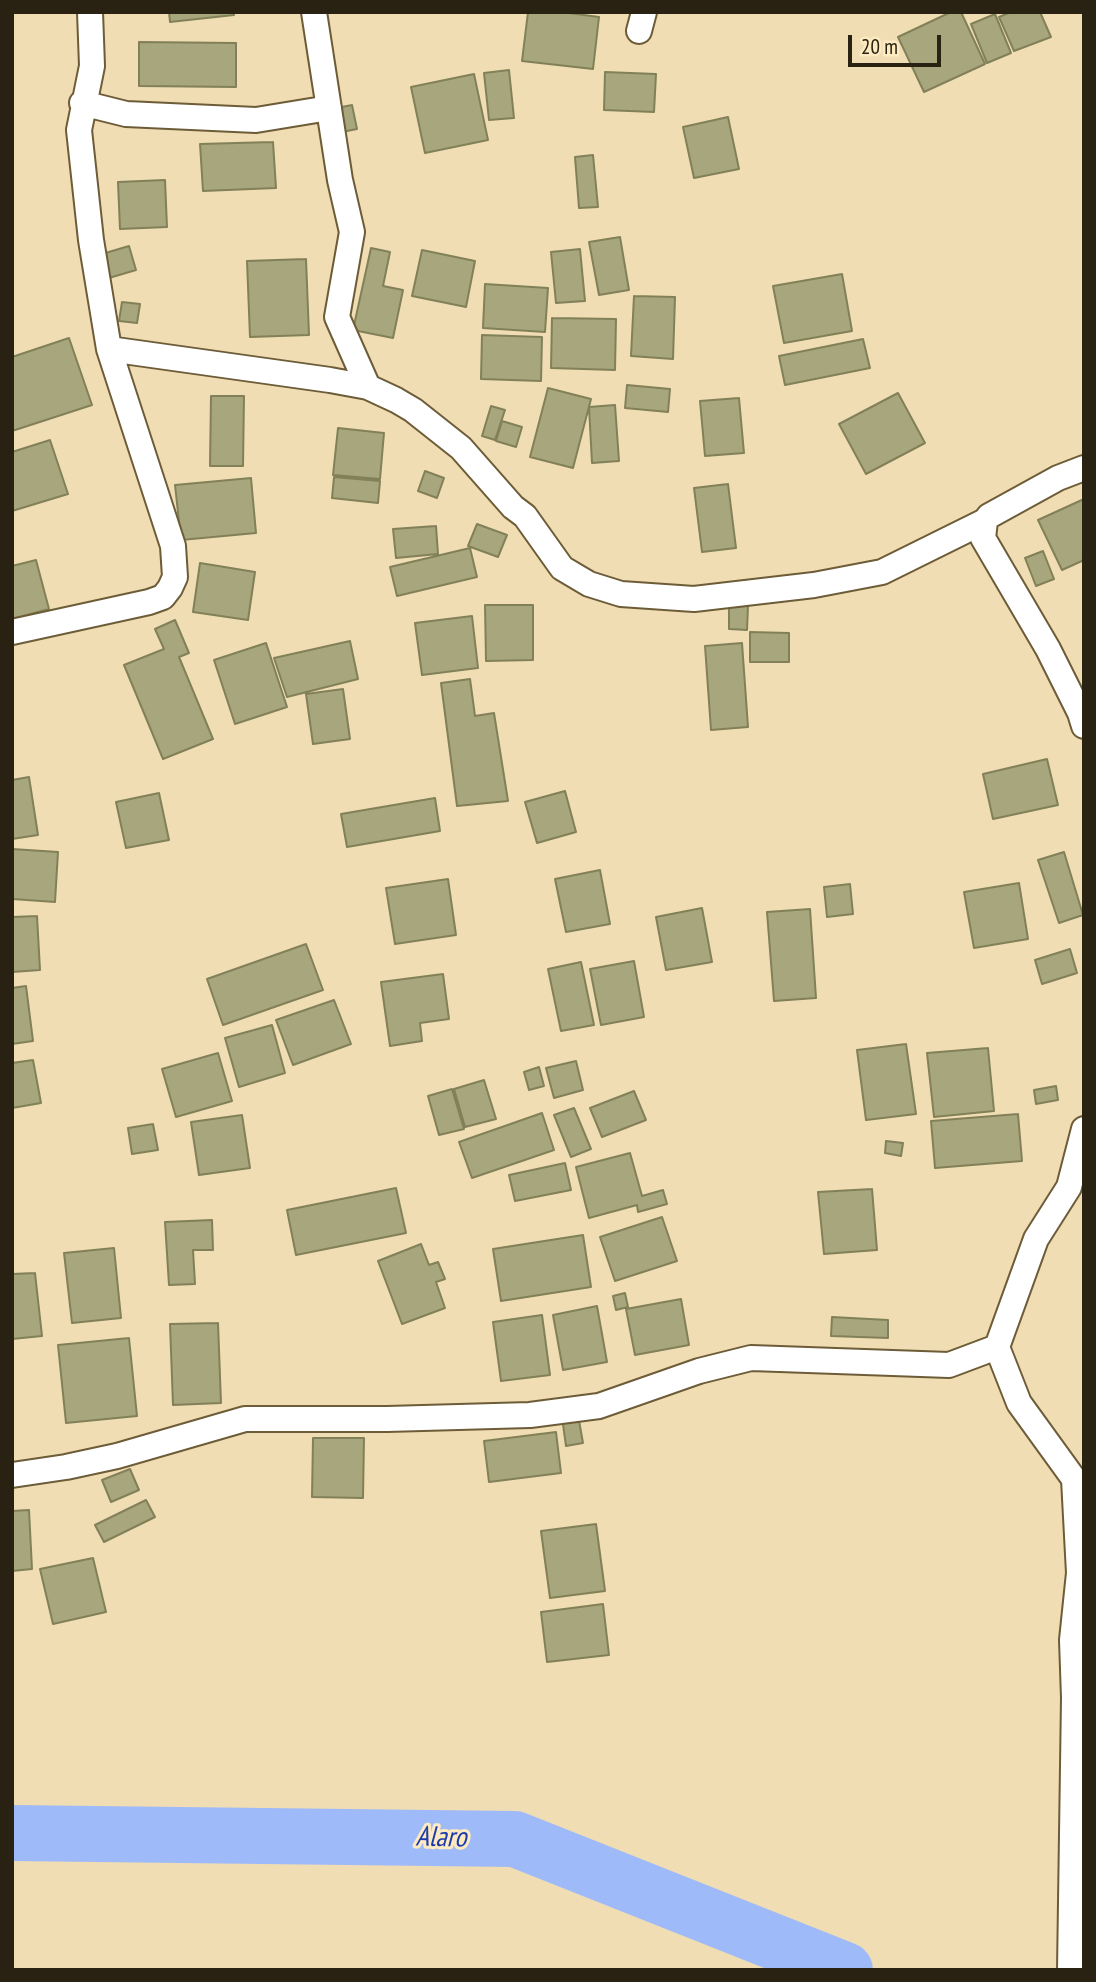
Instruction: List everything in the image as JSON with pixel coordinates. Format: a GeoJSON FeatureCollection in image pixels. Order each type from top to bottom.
{"type":"FeatureCollection","features":[{"type":"Feature","properties":{"kind":"street"},"geometry":{"type":"LineString","coordinates":[[12,632],[149,602],[163,597],[174,577],[173,546],[109,349],[91,240],[79,152],[82,103],[92,66],[90,12]]}},
{"type":"Feature","properties":{"kind":"street"},"geometry":{"type":"LineString","coordinates":[[314,12],[340,180],[352,232],[337,317],[368,387]]}},
{"type":"Feature","properties":{"kind":"street"},"geometry":{"type":"LineString","coordinates":[[82,103],[126,114],[256,120],[329,108]]}},
{"type":"Feature","properties":{"kind":"street"},"geometry":{"type":"LineString","coordinates":[[109,349],[368,387],[413,410],[461,448],[513,507],[525,516],[562,568],[589,584],[621,594],[694,599],[814,585],[882,572],[985,521],[989,516],[1058,478],[1084,468]]}},
{"type":"Feature","properties":{"kind":"street"},"geometry":{"type":"LineString","coordinates":[[985,521],[983,538],[1048,649],[1084,726]]}},
{"type":"Feature","properties":{"kind":"street"},"geometry":{"type":"LineString","coordinates":[[1070,1970],[1074,1698],[1072,1640],[1079,1573],[1079,1479],[1018,1403],[997,1347],[1036,1239],[1069,1187],[1084,1129]]}},
{"type":"Feature","properties":{"kind":"street"},"geometry":{"type":"LineString","coordinates":[[12,1475],[117,1456],[245,1419],[530,1415],[599,1406],[699,1371],[751,1358],[950,1365],[997,1347]]}},
{"type":"Feature","properties":{"kind":"building"},"geometry":{"type":"Polygon","coordinates":[[[169,12],[234,12],[234,15],[170,22],[169,12]]]}},
{"type":"Feature","properties":{"kind":"building"},"geometry":{"type":"Polygon","coordinates":[[[528,12],[561,12],[599,17],[593,69],[522,61],[528,12]]]}},
{"type":"Feature","properties":{"kind":"building"},"geometry":{"type":"Polygon","coordinates":[[[951,12],[961,12],[985,64],[924,92],[898,37],[951,12]]]}},
{"type":"Feature","properties":{"kind":"building"},"geometry":{"type":"Polygon","coordinates":[[[1011,12],[1040,12],[1051,37],[1014,51],[999,17],[1011,12]]]}},
{"type":"Feature","properties":{"kind":"building"},"geometry":{"type":"Polygon","coordinates":[[[995,14],[1011,53],[987,63],[971,24],[995,14]]]}},
{"type":"Feature","properties":{"kind":"building"},"geometry":{"type":"Polygon","coordinates":[[[139,42],[236,43],[236,87],[139,86],[139,42]]]}},
{"type":"Feature","properties":{"kind":"building"},"geometry":{"type":"Polygon","coordinates":[[[509,70],[514,118],[489,120],[484,73],[509,70]]]}},
{"type":"Feature","properties":{"kind":"building"},"geometry":{"type":"Polygon","coordinates":[[[605,72],[656,74],[654,112],[604,110],[605,72]]]}},
{"type":"Feature","properties":{"kind":"building"},"geometry":{"type":"Polygon","coordinates":[[[474,74],[488,140],[425,153],[411,87],[474,74]]]}},
{"type":"Feature","properties":{"kind":"building"},"geometry":{"type":"Polygon","coordinates":[[[352,105],[357,129],[337,133],[332,109],[352,105]]]}},
{"type":"Feature","properties":{"kind":"building"},"geometry":{"type":"Polygon","coordinates":[[[728,117],[739,169],[694,178],[683,127],[728,117]]]}},
{"type":"Feature","properties":{"kind":"building"},"geometry":{"type":"Polygon","coordinates":[[[273,142],[276,188],[203,191],[200,144],[273,142]]]}},
{"type":"Feature","properties":{"kind":"building"},"geometry":{"type":"Polygon","coordinates":[[[593,155],[598,207],[579,208],[575,157],[593,155]]]}},
{"type":"Feature","properties":{"kind":"building"},"geometry":{"type":"Polygon","coordinates":[[[165,180],[167,227],[120,229],[118,182],[165,180]]]}},
{"type":"Feature","properties":{"kind":"building"},"geometry":{"type":"Polygon","coordinates":[[[620,237],[629,290],[599,295],[589,242],[620,237]]]}},
{"type":"Feature","properties":{"kind":"building"},"geometry":{"type":"Polygon","coordinates":[[[129,246],[136,270],[109,278],[102,254],[129,246]]]}},
{"type":"Feature","properties":{"kind":"building"},"geometry":{"type":"Polygon","coordinates":[[[371,248],[390,252],[383,286],[403,290],[393,338],[353,330],[371,248]]]}},
{"type":"Feature","properties":{"kind":"building"},"geometry":{"type":"Polygon","coordinates":[[[580,249],[585,301],[556,303],[551,252],[580,249]]]}},
{"type":"Feature","properties":{"kind":"building"},"geometry":{"type":"Polygon","coordinates":[[[422,250],[475,261],[466,307],[412,296],[422,250]]]}},
{"type":"Feature","properties":{"kind":"building"},"geometry":{"type":"Polygon","coordinates":[[[306,259],[309,335],[250,337],[247,261],[306,259]]]}},
{"type":"Feature","properties":{"kind":"building"},"geometry":{"type":"Polygon","coordinates":[[[842,274],[852,331],[784,343],[773,286],[842,274]]]}},
{"type":"Feature","properties":{"kind":"building"},"geometry":{"type":"Polygon","coordinates":[[[485,284],[548,288],[545,332],[483,328],[485,284]]]}},
{"type":"Feature","properties":{"kind":"building"},"geometry":{"type":"Polygon","coordinates":[[[634,296],[675,297],[673,359],[631,356],[634,296]]]}},
{"type":"Feature","properties":{"kind":"building"},"geometry":{"type":"Polygon","coordinates":[[[122,302],[140,304],[137,323],[119,321],[122,302]]]}},
{"type":"Feature","properties":{"kind":"building"},"geometry":{"type":"Polygon","coordinates":[[[552,318],[616,319],[615,370],[551,368],[552,318]]]}},
{"type":"Feature","properties":{"kind":"building"},"geometry":{"type":"Polygon","coordinates":[[[482,335],[542,337],[541,381],[481,379],[482,335]]]}},
{"type":"Feature","properties":{"kind":"building"},"geometry":{"type":"Polygon","coordinates":[[[69,338],[92,405],[12,431],[12,357],[69,338]]]}},
{"type":"Feature","properties":{"kind":"building"},"geometry":{"type":"Polygon","coordinates":[[[863,339],[870,368],[785,385],[779,356],[863,339]]]}},
{"type":"Feature","properties":{"kind":"building"},"geometry":{"type":"Polygon","coordinates":[[[627,385],[670,389],[668,412],[625,408],[627,385]]]}},
{"type":"Feature","properties":{"kind":"building"},"geometry":{"type":"Polygon","coordinates":[[[548,388],[591,399],[573,468],[530,457],[548,388]]]}},
{"type":"Feature","properties":{"kind":"building"},"geometry":{"type":"Polygon","coordinates":[[[898,393],[925,443],[866,474],[839,424],[898,393]]]}},
{"type":"Feature","properties":{"kind":"building"},"geometry":{"type":"Polygon","coordinates":[[[211,396],[244,396],[243,466],[210,466],[211,396]]]}},
{"type":"Feature","properties":{"kind":"building"},"geometry":{"type":"Polygon","coordinates":[[[739,398],[744,453],[705,456],[700,401],[739,398]]]}},
{"type":"Feature","properties":{"kind":"building"},"geometry":{"type":"Polygon","coordinates":[[[615,405],[619,461],[592,463],[589,407],[615,405]]]}},
{"type":"Feature","properties":{"kind":"building"},"geometry":{"type":"Polygon","coordinates":[[[491,406],[505,410],[495,440],[482,436],[491,406]]]}},
{"type":"Feature","properties":{"kind":"building"},"geometry":{"type":"Polygon","coordinates":[[[502,421],[522,427],[516,447],[496,441],[502,421]]]}},
{"type":"Feature","properties":{"kind":"building"},"geometry":{"type":"Polygon","coordinates":[[[338,428],[384,433],[380,479],[333,475],[338,428]]]}},
{"type":"Feature","properties":{"kind":"building"},"geometry":{"type":"Polygon","coordinates":[[[50,440],[68,494],[12,511],[12,452],[50,440]]]}},
{"type":"Feature","properties":{"kind":"building"},"geometry":{"type":"Polygon","coordinates":[[[425,471],[444,478],[437,498],[418,491],[425,471]]]}},
{"type":"Feature","properties":{"kind":"building"},"geometry":{"type":"Polygon","coordinates":[[[334,477],[380,481],[378,503],[332,498],[334,477]]]}},
{"type":"Feature","properties":{"kind":"building"},"geometry":{"type":"Polygon","coordinates":[[[251,478],[256,533],[181,540],[175,485],[251,478]]]}},
{"type":"Feature","properties":{"kind":"building"},"geometry":{"type":"Polygon","coordinates":[[[728,484],[736,548],[702,552],[694,488],[728,484]]]}},
{"type":"Feature","properties":{"kind":"building"},"geometry":{"type":"Polygon","coordinates":[[[1084,499],[1084,560],[1062,570],[1038,520],[1084,499]]]}},
{"type":"Feature","properties":{"kind":"building"},"geometry":{"type":"Polygon","coordinates":[[[477,524],[507,535],[498,557],[468,546],[477,524]]]}},
{"type":"Feature","properties":{"kind":"building"},"geometry":{"type":"Polygon","coordinates":[[[436,526],[438,554],[396,558],[393,529],[436,526]]]}},
{"type":"Feature","properties":{"kind":"building"},"geometry":{"type":"Polygon","coordinates":[[[470,548],[477,577],[397,596],[390,567],[470,548]]]}},
{"type":"Feature","properties":{"kind":"building"},"geometry":{"type":"Polygon","coordinates":[[[1043,551],[1054,579],[1036,586],[1025,558],[1043,551]]]}},
{"type":"Feature","properties":{"kind":"building"},"geometry":{"type":"Polygon","coordinates":[[[36,560],[49,609],[12,619],[12,566],[36,560]]]}},
{"type":"Feature","properties":{"kind":"building"},"geometry":{"type":"Polygon","coordinates":[[[200,563],[255,572],[248,620],[193,612],[200,563]]]}},
{"type":"Feature","properties":{"kind":"building"},"geometry":{"type":"Polygon","coordinates":[[[485,605],[533,605],[533,660],[486,661],[485,605]]]}},
{"type":"Feature","properties":{"kind":"building"},"geometry":{"type":"Polygon","coordinates":[[[729,605],[748,606],[747,630],[729,629],[729,605]]]}},
{"type":"Feature","properties":{"kind":"building"},"geometry":{"type":"Polygon","coordinates":[[[472,616],[478,668],[422,675],[415,623],[472,616]]]}},
{"type":"Feature","properties":{"kind":"building"},"geometry":{"type":"Polygon","coordinates":[[[175,620],[189,653],[179,657],[213,739],[163,759],[124,665],[164,649],[155,629],[175,620]]]}},
{"type":"Feature","properties":{"kind":"building"},"geometry":{"type":"Polygon","coordinates":[[[750,632],[789,633],[789,662],[750,662],[750,632]]]}},
{"type":"Feature","properties":{"kind":"building"},"geometry":{"type":"Polygon","coordinates":[[[350,641],[358,679],[287,697],[274,658],[350,641]]]}},
{"type":"Feature","properties":{"kind":"building"},"geometry":{"type":"Polygon","coordinates":[[[266,643],[287,707],[235,724],[214,660],[266,643]]]}},
{"type":"Feature","properties":{"kind":"building"},"geometry":{"type":"Polygon","coordinates":[[[742,643],[748,727],[711,730],[705,646],[742,643]]]}},
{"type":"Feature","properties":{"kind":"building"},"geometry":{"type":"Polygon","coordinates":[[[470,679],[475,716],[494,713],[508,801],[457,806],[441,683],[470,679]]]}},
{"type":"Feature","properties":{"kind":"building"},"geometry":{"type":"Polygon","coordinates":[[[343,689],[350,739],[313,744],[306,694],[343,689]]]}},
{"type":"Feature","properties":{"kind":"building"},"geometry":{"type":"Polygon","coordinates":[[[1047,759],[1058,805],[993,819],[983,774],[1047,759]]]}},
{"type":"Feature","properties":{"kind":"building"},"geometry":{"type":"Polygon","coordinates":[[[29,777],[38,835],[12,839],[12,780],[29,777]]]}},
{"type":"Feature","properties":{"kind":"building"},"geometry":{"type":"Polygon","coordinates":[[[565,791],[576,832],[537,843],[525,802],[565,791]]]}},
{"type":"Feature","properties":{"kind":"building"},"geometry":{"type":"Polygon","coordinates":[[[159,793],[169,840],[126,848],[116,802],[159,793]]]}},
{"type":"Feature","properties":{"kind":"building"},"geometry":{"type":"Polygon","coordinates":[[[435,798],[440,831],[347,847],[341,814],[435,798]]]}},
{"type":"Feature","properties":{"kind":"building"},"geometry":{"type":"Polygon","coordinates":[[[12,849],[58,852],[55,902],[12,899],[12,849]]]}},
{"type":"Feature","properties":{"kind":"building"},"geometry":{"type":"Polygon","coordinates":[[[1064,852],[1083,915],[1059,923],[1038,860],[1064,852]]]}},
{"type":"Feature","properties":{"kind":"building"},"geometry":{"type":"Polygon","coordinates":[[[600,870],[610,924],[566,932],[555,879],[600,870]]]}},
{"type":"Feature","properties":{"kind":"building"},"geometry":{"type":"Polygon","coordinates":[[[448,879],[456,935],[395,944],[386,888],[448,879]]]}},
{"type":"Feature","properties":{"kind":"building"},"geometry":{"type":"Polygon","coordinates":[[[1019,883],[1028,939],[974,948],[964,892],[1019,883]]]}},
{"type":"Feature","properties":{"kind":"building"},"geometry":{"type":"Polygon","coordinates":[[[850,884],[853,914],[827,917],[824,887],[850,884]]]}},
{"type":"Feature","properties":{"kind":"building"},"geometry":{"type":"Polygon","coordinates":[[[702,908],[712,962],[666,970],[656,917],[702,908]]]}},
{"type":"Feature","properties":{"kind":"building"},"geometry":{"type":"Polygon","coordinates":[[[810,909],[816,998],[774,1001],[767,912],[810,909]]]}},
{"type":"Feature","properties":{"kind":"building"},"geometry":{"type":"Polygon","coordinates":[[[37,916],[40,970],[12,972],[12,917],[37,916]]]}},
{"type":"Feature","properties":{"kind":"building"},"geometry":{"type":"Polygon","coordinates":[[[306,944],[323,990],[223,1025],[207,979],[306,944]]]}},
{"type":"Feature","properties":{"kind":"building"},"geometry":{"type":"Polygon","coordinates":[[[1070,949],[1077,973],[1042,984],[1035,960],[1070,949]]]}},
{"type":"Feature","properties":{"kind":"building"},"geometry":{"type":"Polygon","coordinates":[[[634,961],[644,1017],[601,1025],[590,969],[634,961]]]}},
{"type":"Feature","properties":{"kind":"building"},"geometry":{"type":"Polygon","coordinates":[[[581,962],[594,1025],[561,1031],[548,969],[581,962]]]}},
{"type":"Feature","properties":{"kind":"building"},"geometry":{"type":"Polygon","coordinates":[[[443,974],[449,1019],[420,1023],[422,1041],[390,1046],[381,982],[443,974]]]}},
{"type":"Feature","properties":{"kind":"building"},"geometry":{"type":"Polygon","coordinates":[[[26,986],[33,1041],[12,1044],[12,988],[26,986]]]}},
{"type":"Feature","properties":{"kind":"building"},"geometry":{"type":"Polygon","coordinates":[[[334,1000],[351,1044],[293,1065],[276,1020],[334,1000]]]}},
{"type":"Feature","properties":{"kind":"building"},"geometry":{"type":"Polygon","coordinates":[[[272,1025],[285,1073],[239,1087],[225,1038],[272,1025]]]}},
{"type":"Feature","properties":{"kind":"building"},"geometry":{"type":"Polygon","coordinates":[[[906,1044],[916,1114],[866,1120],[857,1050],[906,1044]]]}},
{"type":"Feature","properties":{"kind":"building"},"geometry":{"type":"Polygon","coordinates":[[[988,1048],[994,1111],[934,1117],[927,1053],[988,1048]]]}},
{"type":"Feature","properties":{"kind":"building"},"geometry":{"type":"Polygon","coordinates":[[[218,1053],[232,1101],[176,1117],[162,1069],[218,1053]]]}},
{"type":"Feature","properties":{"kind":"building"},"geometry":{"type":"Polygon","coordinates":[[[33,1060],[41,1103],[12,1108],[12,1063],[33,1060]]]}},
{"type":"Feature","properties":{"kind":"building"},"geometry":{"type":"Polygon","coordinates":[[[576,1061],[583,1090],[554,1098],[546,1068],[576,1061]]]}},
{"type":"Feature","properties":{"kind":"building"},"geometry":{"type":"Polygon","coordinates":[[[539,1067],[544,1086],[529,1090],[524,1072],[539,1067]]]}},
{"type":"Feature","properties":{"kind":"building"},"geometry":{"type":"Polygon","coordinates":[[[484,1080],[496,1119],[465,1127],[454,1089],[484,1080]]]}},
{"type":"Feature","properties":{"kind":"building"},"geometry":{"type":"Polygon","coordinates":[[[1056,1086],[1058,1100],[1036,1104],[1034,1090],[1056,1086]]]}},
{"type":"Feature","properties":{"kind":"building"},"geometry":{"type":"Polygon","coordinates":[[[452,1089],[464,1129],[439,1135],[428,1096],[452,1089]]]}},
{"type":"Feature","properties":{"kind":"building"},"geometry":{"type":"Polygon","coordinates":[[[634,1091],[646,1120],[602,1137],[590,1108],[634,1091]]]}},
{"type":"Feature","properties":{"kind":"building"},"geometry":{"type":"Polygon","coordinates":[[[574,1108],[591,1149],[571,1157],[554,1115],[574,1108]]]}},
{"type":"Feature","properties":{"kind":"building"},"geometry":{"type":"Polygon","coordinates":[[[542,1113],[554,1150],[472,1178],[459,1142],[542,1113]]]}},
{"type":"Feature","properties":{"kind":"building"},"geometry":{"type":"Polygon","coordinates":[[[1018,1114],[1022,1161],[935,1168],[931,1121],[1018,1114]]]}},
{"type":"Feature","properties":{"kind":"building"},"geometry":{"type":"Polygon","coordinates":[[[242,1115],[250,1168],[199,1175],[191,1122],[242,1115]]]}},
{"type":"Feature","properties":{"kind":"building"},"geometry":{"type":"Polygon","coordinates":[[[153,1124],[158,1150],[132,1154],[128,1128],[153,1124]]]}},
{"type":"Feature","properties":{"kind":"building"},"geometry":{"type":"Polygon","coordinates":[[[886,1141],[903,1143],[901,1156],[885,1153],[886,1141]]]}},
{"type":"Feature","properties":{"kind":"building"},"geometry":{"type":"Polygon","coordinates":[[[630,1153],[642,1196],[663,1190],[667,1204],[638,1212],[637,1205],[589,1218],[576,1167],[630,1153]]]}},
{"type":"Feature","properties":{"kind":"building"},"geometry":{"type":"Polygon","coordinates":[[[565,1163],[571,1190],[515,1201],[509,1175],[565,1163]]]}},
{"type":"Feature","properties":{"kind":"building"},"geometry":{"type":"Polygon","coordinates":[[[396,1188],[406,1233],[296,1255],[287,1210],[396,1188]]]}},
{"type":"Feature","properties":{"kind":"building"},"geometry":{"type":"Polygon","coordinates":[[[872,1189],[877,1250],[824,1254],[818,1192],[872,1189]]]}},
{"type":"Feature","properties":{"kind":"building"},"geometry":{"type":"Polygon","coordinates":[[[662,1217],[677,1261],[615,1281],[600,1237],[662,1217]]]}},
{"type":"Feature","properties":{"kind":"building"},"geometry":{"type":"Polygon","coordinates":[[[212,1220],[213,1250],[193,1250],[195,1284],[169,1285],[165,1222],[212,1220]]]}},
{"type":"Feature","properties":{"kind":"building"},"geometry":{"type":"Polygon","coordinates":[[[583,1235],[591,1287],[501,1301],[493,1249],[583,1235]]]}},
{"type":"Feature","properties":{"kind":"building"},"geometry":{"type":"Polygon","coordinates":[[[421,1244],[429,1265],[438,1262],[445,1279],[436,1282],[445,1308],[402,1324],[378,1261],[421,1244]]]}},
{"type":"Feature","properties":{"kind":"building"},"geometry":{"type":"Polygon","coordinates":[[[114,1248],[121,1318],[72,1323],[64,1253],[114,1248]]]}},
{"type":"Feature","properties":{"kind":"building"},"geometry":{"type":"Polygon","coordinates":[[[35,1273],[42,1336],[12,1339],[12,1274],[35,1273]]]}},
{"type":"Feature","properties":{"kind":"building"},"geometry":{"type":"Polygon","coordinates":[[[625,1293],[628,1307],[616,1310],[613,1296],[625,1293]]]}},
{"type":"Feature","properties":{"kind":"building"},"geometry":{"type":"Polygon","coordinates":[[[681,1299],[689,1345],[635,1355],[626,1309],[681,1299]]]}},
{"type":"Feature","properties":{"kind":"building"},"geometry":{"type":"Polygon","coordinates":[[[597,1306],[607,1362],[563,1370],[553,1315],[597,1306]]]}},
{"type":"Feature","properties":{"kind":"building"},"geometry":{"type":"Polygon","coordinates":[[[542,1315],[550,1375],[501,1381],[493,1322],[542,1315]]]}},
{"type":"Feature","properties":{"kind":"building"},"geometry":{"type":"Polygon","coordinates":[[[832,1317],[888,1320],[888,1338],[831,1336],[832,1317]]]}},
{"type":"Feature","properties":{"kind":"building"},"geometry":{"type":"Polygon","coordinates":[[[218,1323],[221,1403],[173,1405],[170,1324],[218,1323]]]}},
{"type":"Feature","properties":{"kind":"building"},"geometry":{"type":"Polygon","coordinates":[[[129,1338],[137,1416],[66,1423],[58,1345],[129,1338]]]}},
{"type":"Feature","properties":{"kind":"building"},"geometry":{"type":"Polygon","coordinates":[[[578,1415],[583,1443],[566,1446],[562,1417],[578,1415]]]}},
{"type":"Feature","properties":{"kind":"building"},"geometry":{"type":"Polygon","coordinates":[[[556,1432],[561,1473],[489,1482],[484,1441],[556,1432]]]}},
{"type":"Feature","properties":{"kind":"building"},"geometry":{"type":"Polygon","coordinates":[[[313,1438],[364,1438],[363,1498],[312,1497],[313,1438]]]}},
{"type":"Feature","properties":{"kind":"building"},"geometry":{"type":"Polygon","coordinates":[[[130,1469],[139,1490],[111,1502],[102,1480],[130,1469]]]}},
{"type":"Feature","properties":{"kind":"building"},"geometry":{"type":"Polygon","coordinates":[[[146,1500],[155,1517],[104,1542],[95,1525],[146,1500]]]}},
{"type":"Feature","properties":{"kind":"building"},"geometry":{"type":"Polygon","coordinates":[[[29,1510],[32,1569],[12,1571],[12,1511],[29,1510]]]}},
{"type":"Feature","properties":{"kind":"building"},"geometry":{"type":"Polygon","coordinates":[[[596,1524],[605,1591],[550,1598],[541,1531],[596,1524]]]}},
{"type":"Feature","properties":{"kind":"building"},"geometry":{"type":"Polygon","coordinates":[[[93,1558],[106,1612],[53,1624],[40,1569],[93,1558]]]}},
{"type":"Feature","properties":{"kind":"building"},"geometry":{"type":"Polygon","coordinates":[[[603,1604],[609,1655],[547,1662],[541,1612],[603,1604]]]}},
{"type":"Feature","properties":{"kind":"waterway","name":"Alaro"},"geometry":{"type":"LineString","coordinates":[[12,1833],[515,1839],[845,1970]]}}]}
